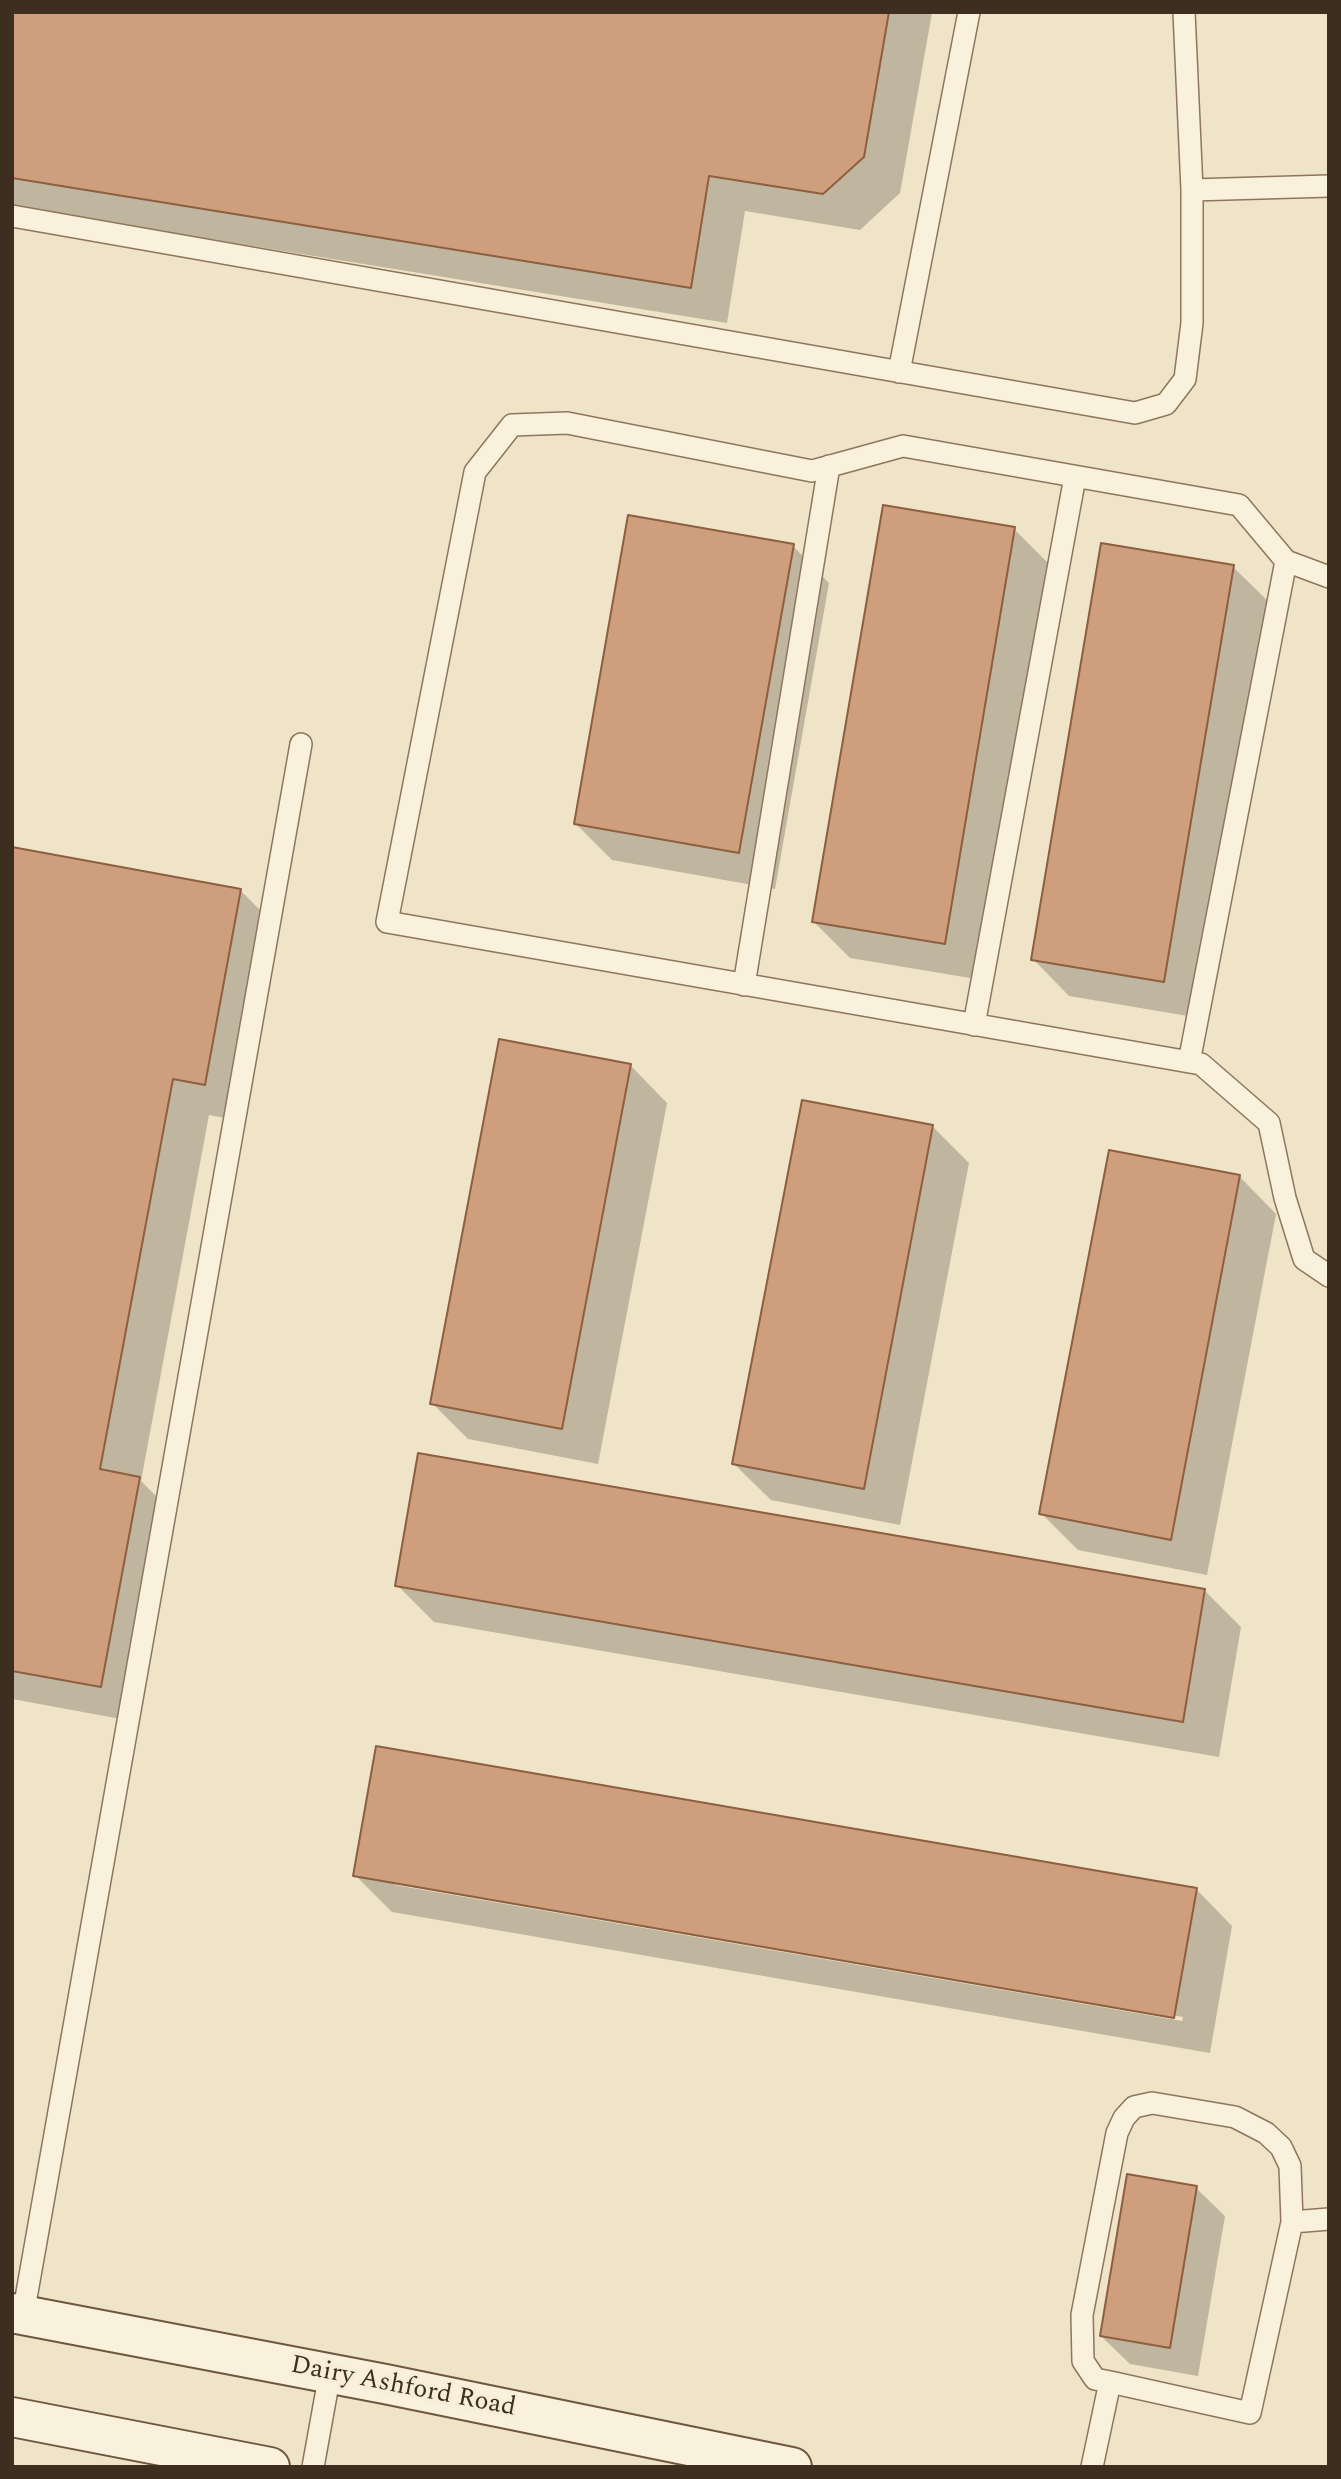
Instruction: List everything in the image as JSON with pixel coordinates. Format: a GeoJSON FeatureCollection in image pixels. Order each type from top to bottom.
{"type":"FeatureCollection","features":[{"type":"Feature","properties":{"kind":"main road","name":"Dairy Ashford Road"},"geometry":{"type":"LineString","coordinates":[[17,2314],[330,2373],[792,2467]]}},
{"type":"Feature","properties":{"kind":"main road"},"geometry":{"type":"LineString","coordinates":[[12,2417],[270,2467]]}},
{"type":"Feature","properties":{"kind":"lane"},"geometry":{"type":"LineString","coordinates":[[899,372],[969,12]]}},
{"type":"Feature","properties":{"kind":"lane"},"geometry":{"type":"LineString","coordinates":[[12,215],[1135,413],[1166,404],[1185,379],[1192,323],[1192,190],[1184,12]]}},
{"type":"Feature","properties":{"kind":"lane"},"geometry":{"type":"LineString","coordinates":[[1192,190],[1329,186]]}},
{"type":"Feature","properties":{"kind":"lane"},"geometry":{"type":"LineString","coordinates":[[1329,577],[1286,561],[1239,505],[903,446],[812,471],[567,423],[512,425],[475,472],[387,922],[1201,1065],[1269,1123],[1285,1198],[1304,1259],[1329,1276]]}},
{"type":"Feature","properties":{"kind":"lane"},"geometry":{"type":"LineString","coordinates":[[744,985],[829,466]]}},
{"type":"Feature","properties":{"kind":"lane"},"geometry":{"type":"LineString","coordinates":[[974,1025],[1075,477]]}},
{"type":"Feature","properties":{"kind":"lane"},"geometry":{"type":"LineString","coordinates":[[1189,1062],[1286,561]]}},
{"type":"Feature","properties":{"kind":"lane"},"geometry":{"type":"LineString","coordinates":[[17,2314],[301,744]]}},
{"type":"Feature","properties":{"kind":"lane"},"geometry":{"type":"LineString","coordinates":[[1152,2103],[1235,2117],[1266,2133],[1281,2147],[1290,2166],[1292,2221],[1250,2413],[1110,2382],[1095,2379],[1083,2361],[1082,2315],[1117,2133],[1124,2118],[1134,2107],[1152,2103]]}},
{"type":"Feature","properties":{"kind":"lane"},"geometry":{"type":"LineString","coordinates":[[1292,2221],[1329,2219]]}},
{"type":"Feature","properties":{"kind":"lane"},"geometry":{"type":"LineString","coordinates":[[313,2467],[330,2373]]}},
{"type":"Feature","properties":{"kind":"lane"},"geometry":{"type":"LineString","coordinates":[[1092,2467],[1110,2382]]}},
{"type":"Feature","properties":{"kind":"building"},"geometry":{"type":"Polygon","coordinates":[[[12,12],[889,12],[864,157],[823,194],[709,176],[691,288],[12,178],[12,12]]]}},
{"type":"Feature","properties":{"kind":"building"},"geometry":{"type":"Polygon","coordinates":[[[883,505],[1015,527],[945,944],[812,922],[883,505]]]}},
{"type":"Feature","properties":{"kind":"building"},"geometry":{"type":"Polygon","coordinates":[[[628,515],[794,544],[739,853],[574,824],[628,515]]]}},
{"type":"Feature","properties":{"kind":"building"},"geometry":{"type":"Polygon","coordinates":[[[1101,543],[1234,565],[1164,982],[1031,960],[1101,543]]]}},
{"type":"Feature","properties":{"kind":"building"},"geometry":{"type":"Polygon","coordinates":[[[12,847],[241,889],[205,1085],[173,1079],[100,1469],[140,1477],[101,1687],[12,1671],[12,847]]]}},
{"type":"Feature","properties":{"kind":"building"},"geometry":{"type":"Polygon","coordinates":[[[499,1039],[631,1064],[562,1429],[430,1404],[499,1039]]]}},
{"type":"Feature","properties":{"kind":"building"},"geometry":{"type":"Polygon","coordinates":[[[802,1100],[933,1125],[864,1489],[732,1464],[802,1100]]]}},
{"type":"Feature","properties":{"kind":"building"},"geometry":{"type":"Polygon","coordinates":[[[1109,1150],[1240,1175],[1171,1540],[1039,1514],[1109,1150]]]}},
{"type":"Feature","properties":{"kind":"building"},"geometry":{"type":"Polygon","coordinates":[[[418,1453],[1205,1589],[1183,1722],[395,1586],[418,1453]]]}},
{"type":"Feature","properties":{"kind":"building"},"geometry":{"type":"Polygon","coordinates":[[[376,1746],[1197,1888],[1174,2018],[353,1876],[376,1746]]]}},
{"type":"Feature","properties":{"kind":"building"},"geometry":{"type":"Polygon","coordinates":[[[1127,2174],[1197,2186],[1170,2348],[1100,2336],[1127,2174]]]}}]}
